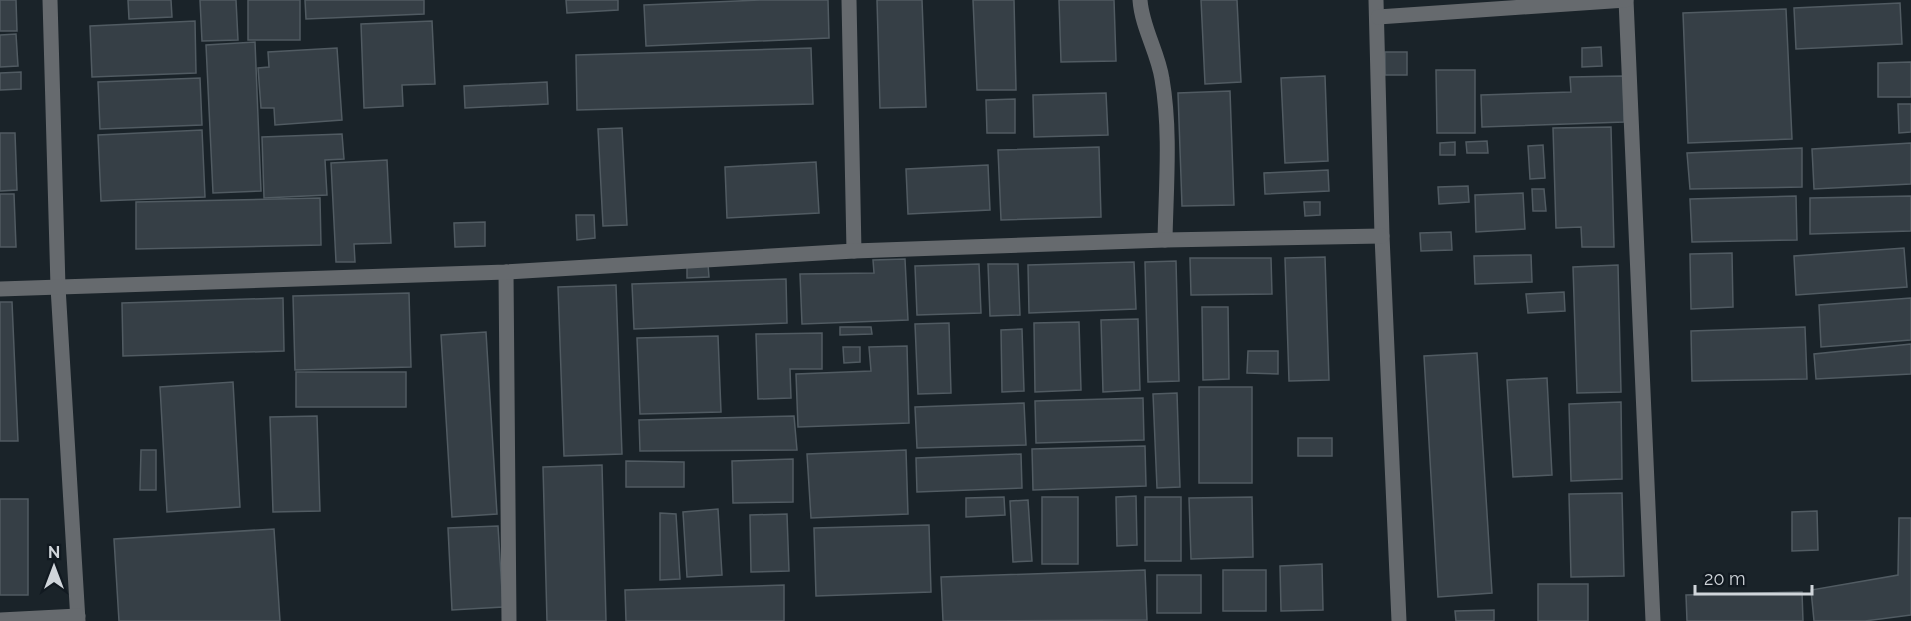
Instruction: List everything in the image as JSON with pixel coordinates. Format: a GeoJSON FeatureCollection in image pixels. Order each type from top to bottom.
{"type":"FeatureCollection","features":[{"type":"Feature","properties":{"kind":"street"},"geometry":{"type":"LineString","coordinates":[[0,620],[78,619],[58,287],[50,0]]}},
{"type":"Feature","properties":{"kind":"street"},"geometry":{"type":"LineString","coordinates":[[849,0],[854,251]]}},
{"type":"Feature","properties":{"kind":"street"},"geometry":{"type":"LineString","coordinates":[[1140,0],[1141,12],[1162,77],[1167,110],[1165,240]]}},
{"type":"Feature","properties":{"kind":"street"},"geometry":{"type":"LineString","coordinates":[[1376,0],[1382,236],[1399,621]]}},
{"type":"Feature","properties":{"kind":"street"},"geometry":{"type":"LineString","coordinates":[[1378,17],[1626,0],[1653,621]]}},
{"type":"Feature","properties":{"kind":"street"},"geometry":{"type":"LineString","coordinates":[[0,289],[506,272],[854,251],[1165,240],[1382,236]]}},
{"type":"Feature","properties":{"kind":"street"},"geometry":{"type":"LineString","coordinates":[[506,272],[509,621]]}},
{"type":"Feature","properties":{"kind":"building"},"geometry":{"type":"Polygon","coordinates":[[[0,0],[16,0],[17,31],[0,31],[0,0]]]}},
{"type":"Feature","properties":{"kind":"building"},"geometry":{"type":"Polygon","coordinates":[[[128,0],[171,0],[172,17],[129,19],[128,0]]]}},
{"type":"Feature","properties":{"kind":"building"},"geometry":{"type":"Polygon","coordinates":[[[200,0],[236,0],[238,40],[202,41],[200,0]]]}},
{"type":"Feature","properties":{"kind":"building"},"geometry":{"type":"Polygon","coordinates":[[[248,0],[300,0],[300,40],[248,40],[248,0]]]}},
{"type":"Feature","properties":{"kind":"building"},"geometry":{"type":"Polygon","coordinates":[[[305,0],[424,0],[424,14],[306,19],[305,0]]]}},
{"type":"Feature","properties":{"kind":"building"},"geometry":{"type":"Polygon","coordinates":[[[566,0],[618,0],[618,10],[567,13],[566,0]]]}},
{"type":"Feature","properties":{"kind":"building"},"geometry":{"type":"Polygon","coordinates":[[[760,0],[828,0],[829,38],[646,46],[644,5],[760,0]]]}},
{"type":"Feature","properties":{"kind":"building"},"geometry":{"type":"Polygon","coordinates":[[[877,0],[922,0],[926,107],[880,108],[877,0]]]}},
{"type":"Feature","properties":{"kind":"building"},"geometry":{"type":"Polygon","coordinates":[[[973,0],[1014,0],[1016,90],[977,90],[973,0]]]}},
{"type":"Feature","properties":{"kind":"building"},"geometry":{"type":"Polygon","coordinates":[[[1059,0],[1114,0],[1116,61],[1061,62],[1059,0]]]}},
{"type":"Feature","properties":{"kind":"building"},"geometry":{"type":"Polygon","coordinates":[[[1201,0],[1237,0],[1241,82],[1205,84],[1201,0]]]}},
{"type":"Feature","properties":{"kind":"building"},"geometry":{"type":"Polygon","coordinates":[[[1900,3],[1902,44],[1796,49],[1794,8],[1900,3]]]}},
{"type":"Feature","properties":{"kind":"building"},"geometry":{"type":"Polygon","coordinates":[[[1786,9],[1792,139],[1688,143],[1683,13],[1786,9]]]}},
{"type":"Feature","properties":{"kind":"building"},"geometry":{"type":"Polygon","coordinates":[[[195,21],[196,73],[92,77],[90,26],[195,21]]]}},
{"type":"Feature","properties":{"kind":"building"},"geometry":{"type":"Polygon","coordinates":[[[432,21],[435,84],[402,85],[403,106],[364,108],[361,24],[432,21]]]}},
{"type":"Feature","properties":{"kind":"building"},"geometry":{"type":"Polygon","coordinates":[[[16,34],[18,66],[0,67],[0,35],[16,34]]]}},
{"type":"Feature","properties":{"kind":"building"},"geometry":{"type":"Polygon","coordinates":[[[255,42],[261,191],[213,193],[206,45],[255,42]]]}},
{"type":"Feature","properties":{"kind":"building"},"geometry":{"type":"Polygon","coordinates":[[[1601,47],[1602,66],[1582,67],[1582,48],[1601,47]]]}},
{"type":"Feature","properties":{"kind":"building"},"geometry":{"type":"Polygon","coordinates":[[[337,48],[342,120],[275,125],[274,108],[261,108],[258,68],[269,67],[268,52],[337,48]]]}},
{"type":"Feature","properties":{"kind":"building"},"geometry":{"type":"Polygon","coordinates":[[[811,48],[813,104],[577,110],[576,55],[811,48]]]}},
{"type":"Feature","properties":{"kind":"building"},"geometry":{"type":"Polygon","coordinates":[[[1385,52],[1407,52],[1407,75],[1385,75],[1385,52]]]}},
{"type":"Feature","properties":{"kind":"building"},"geometry":{"type":"Polygon","coordinates":[[[1911,62],[1911,97],[1878,97],[1878,63],[1911,62]]]}},
{"type":"Feature","properties":{"kind":"building"},"geometry":{"type":"Polygon","coordinates":[[[1436,70],[1475,70],[1475,133],[1437,133],[1436,70]]]}},
{"type":"Feature","properties":{"kind":"building"},"geometry":{"type":"Polygon","coordinates":[[[21,72],[21,89],[0,90],[0,73],[21,72]]]}},
{"type":"Feature","properties":{"kind":"building"},"geometry":{"type":"Polygon","coordinates":[[[1325,76],[1328,161],[1285,163],[1281,78],[1325,76]]]}},
{"type":"Feature","properties":{"kind":"building"},"geometry":{"type":"Polygon","coordinates":[[[1623,76],[1624,122],[1482,127],[1481,95],[1571,92],[1570,77],[1623,76]]]}},
{"type":"Feature","properties":{"kind":"building"},"geometry":{"type":"Polygon","coordinates":[[[200,78],[202,125],[100,129],[98,82],[200,78]]]}},
{"type":"Feature","properties":{"kind":"building"},"geometry":{"type":"Polygon","coordinates":[[[547,82],[548,104],[465,108],[464,86],[547,82]]]}},
{"type":"Feature","properties":{"kind":"building"},"geometry":{"type":"Polygon","coordinates":[[[1230,91],[1234,205],[1182,206],[1178,93],[1230,91]]]}},
{"type":"Feature","properties":{"kind":"building"},"geometry":{"type":"Polygon","coordinates":[[[1106,93],[1108,135],[1034,137],[1033,95],[1106,93]]]}},
{"type":"Feature","properties":{"kind":"building"},"geometry":{"type":"Polygon","coordinates":[[[1015,99],[1015,133],[987,133],[986,100],[1015,99]]]}},
{"type":"Feature","properties":{"kind":"building"},"geometry":{"type":"Polygon","coordinates":[[[1898,104],[1911,104],[1911,132],[1899,133],[1898,104]]]}},
{"type":"Feature","properties":{"kind":"building"},"geometry":{"type":"Polygon","coordinates":[[[1611,127],[1614,247],[1582,247],[1581,227],[1556,228],[1553,128],[1611,127]]]}},
{"type":"Feature","properties":{"kind":"building"},"geometry":{"type":"Polygon","coordinates":[[[622,128],[627,225],[603,226],[598,129],[622,128]]]}},
{"type":"Feature","properties":{"kind":"building"},"geometry":{"type":"Polygon","coordinates":[[[202,130],[205,197],[101,201],[98,135],[202,130]]]}},
{"type":"Feature","properties":{"kind":"building"},"geometry":{"type":"Polygon","coordinates":[[[0,133],[15,133],[17,190],[0,191],[0,133]]]}},
{"type":"Feature","properties":{"kind":"building"},"geometry":{"type":"Polygon","coordinates":[[[342,134],[344,159],[325,160],[327,195],[264,198],[262,137],[342,134]]]}},
{"type":"Feature","properties":{"kind":"building"},"geometry":{"type":"Polygon","coordinates":[[[1487,141],[1488,153],[1467,153],[1466,142],[1487,141]]]}},
{"type":"Feature","properties":{"kind":"building"},"geometry":{"type":"Polygon","coordinates":[[[1455,142],[1455,155],[1440,155],[1440,143],[1455,142]]]}},
{"type":"Feature","properties":{"kind":"building"},"geometry":{"type":"Polygon","coordinates":[[[1911,143],[1911,184],[1814,189],[1812,149],[1911,143]]]}},
{"type":"Feature","properties":{"kind":"building"},"geometry":{"type":"Polygon","coordinates":[[[1543,145],[1545,178],[1530,179],[1528,146],[1543,145]]]}},
{"type":"Feature","properties":{"kind":"building"},"geometry":{"type":"Polygon","coordinates":[[[1099,147],[1101,217],[1001,220],[998,150],[1099,147]]]}},
{"type":"Feature","properties":{"kind":"building"},"geometry":{"type":"Polygon","coordinates":[[[1802,148],[1802,187],[1690,189],[1687,153],[1802,148]]]}},
{"type":"Feature","properties":{"kind":"building"},"geometry":{"type":"Polygon","coordinates":[[[387,160],[391,243],[354,244],[355,262],[336,262],[331,163],[387,160]]]}},
{"type":"Feature","properties":{"kind":"building"},"geometry":{"type":"Polygon","coordinates":[[[816,162],[819,213],[727,218],[725,167],[816,162]]]}},
{"type":"Feature","properties":{"kind":"building"},"geometry":{"type":"Polygon","coordinates":[[[988,165],[990,210],[908,214],[906,169],[988,165]]]}},
{"type":"Feature","properties":{"kind":"building"},"geometry":{"type":"Polygon","coordinates":[[[1328,170],[1329,191],[1265,194],[1264,173],[1328,170]]]}},
{"type":"Feature","properties":{"kind":"building"},"geometry":{"type":"Polygon","coordinates":[[[1468,186],[1469,202],[1439,204],[1438,187],[1468,186]]]}},
{"type":"Feature","properties":{"kind":"building"},"geometry":{"type":"Polygon","coordinates":[[[1532,189],[1544,189],[1546,211],[1533,211],[1532,189]]]}},
{"type":"Feature","properties":{"kind":"building"},"geometry":{"type":"Polygon","coordinates":[[[1523,193],[1525,229],[1476,232],[1475,195],[1523,193]]]}},
{"type":"Feature","properties":{"kind":"building"},"geometry":{"type":"Polygon","coordinates":[[[0,194],[14,194],[16,247],[0,247],[0,194]]]}},
{"type":"Feature","properties":{"kind":"building"},"geometry":{"type":"Polygon","coordinates":[[[1796,196],[1797,240],[1692,242],[1690,199],[1796,196]]]}},
{"type":"Feature","properties":{"kind":"building"},"geometry":{"type":"Polygon","coordinates":[[[1911,196],[1911,231],[1810,234],[1810,198],[1911,196]]]}},
{"type":"Feature","properties":{"kind":"building"},"geometry":{"type":"Polygon","coordinates":[[[320,198],[321,245],[136,249],[136,202],[320,198]]]}},
{"type":"Feature","properties":{"kind":"building"},"geometry":{"type":"Polygon","coordinates":[[[1304,202],[1320,202],[1320,215],[1305,216],[1304,202]]]}},
{"type":"Feature","properties":{"kind":"building"},"geometry":{"type":"Polygon","coordinates":[[[576,215],[594,215],[595,238],[577,240],[576,215]]]}},
{"type":"Feature","properties":{"kind":"building"},"geometry":{"type":"Polygon","coordinates":[[[485,222],[485,246],[455,247],[454,223],[485,222]]]}},
{"type":"Feature","properties":{"kind":"building"},"geometry":{"type":"Polygon","coordinates":[[[1451,232],[1452,250],[1421,251],[1420,233],[1451,232]]]}},
{"type":"Feature","properties":{"kind":"building"},"geometry":{"type":"Polygon","coordinates":[[[1904,248],[1907,287],[1796,295],[1794,256],[1904,248]]]}},
{"type":"Feature","properties":{"kind":"building"},"geometry":{"type":"Polygon","coordinates":[[[1732,253],[1733,307],[1691,309],[1690,254],[1732,253]]]}},
{"type":"Feature","properties":{"kind":"building"},"geometry":{"type":"Polygon","coordinates":[[[1531,255],[1532,282],[1475,284],[1474,256],[1531,255]]]}},
{"type":"Feature","properties":{"kind":"building"},"geometry":{"type":"Polygon","coordinates":[[[1325,257],[1329,380],[1289,381],[1285,258],[1325,257]]]}},
{"type":"Feature","properties":{"kind":"building"},"geometry":{"type":"Polygon","coordinates":[[[1190,258],[1271,258],[1272,294],[1191,295],[1190,258]]]}},
{"type":"Feature","properties":{"kind":"building"},"geometry":{"type":"Polygon","coordinates":[[[905,259],[908,320],[802,324],[800,274],[874,273],[873,260],[905,259]]]}},
{"type":"Feature","properties":{"kind":"building"},"geometry":{"type":"Polygon","coordinates":[[[1176,261],[1179,381],[1148,382],[1145,262],[1176,261]]]}},
{"type":"Feature","properties":{"kind":"building"},"geometry":{"type":"Polygon","coordinates":[[[1134,262],[1136,309],[1029,313],[1028,265],[1134,262]]]}},
{"type":"Feature","properties":{"kind":"building"},"geometry":{"type":"Polygon","coordinates":[[[687,264],[708,264],[709,277],[687,278],[687,264]]]}},
{"type":"Feature","properties":{"kind":"building"},"geometry":{"type":"Polygon","coordinates":[[[979,264],[981,313],[917,315],[915,266],[979,264]]]}},
{"type":"Feature","properties":{"kind":"building"},"geometry":{"type":"Polygon","coordinates":[[[988,264],[1018,264],[1020,315],[990,316],[988,264]]]}},
{"type":"Feature","properties":{"kind":"building"},"geometry":{"type":"Polygon","coordinates":[[[1618,265],[1621,392],[1577,393],[1573,267],[1618,265]]]}},
{"type":"Feature","properties":{"kind":"building"},"geometry":{"type":"Polygon","coordinates":[[[786,279],[787,323],[634,329],[632,284],[786,279]]]}},
{"type":"Feature","properties":{"kind":"building"},"geometry":{"type":"Polygon","coordinates":[[[616,285],[622,454],[564,456],[558,287],[616,285]]]}},
{"type":"Feature","properties":{"kind":"building"},"geometry":{"type":"Polygon","coordinates":[[[1564,292],[1565,311],[1528,313],[1526,294],[1564,292]]]}},
{"type":"Feature","properties":{"kind":"building"},"geometry":{"type":"Polygon","coordinates":[[[409,293],[411,367],[295,370],[293,296],[409,293]]]}},
{"type":"Feature","properties":{"kind":"building"},"geometry":{"type":"Polygon","coordinates":[[[283,298],[284,351],[123,356],[122,303],[283,298]]]}},
{"type":"Feature","properties":{"kind":"building"},"geometry":{"type":"Polygon","coordinates":[[[1911,298],[1911,340],[1821,347],[1819,305],[1911,298]]]}},
{"type":"Feature","properties":{"kind":"building"},"geometry":{"type":"Polygon","coordinates":[[[0,302],[12,302],[18,441],[0,441],[0,302]]]}},
{"type":"Feature","properties":{"kind":"building"},"geometry":{"type":"Polygon","coordinates":[[[1202,307],[1228,307],[1229,379],[1203,380],[1202,307]]]}},
{"type":"Feature","properties":{"kind":"building"},"geometry":{"type":"Polygon","coordinates":[[[1138,319],[1140,390],[1103,392],[1101,320],[1138,319]]]}},
{"type":"Feature","properties":{"kind":"building"},"geometry":{"type":"Polygon","coordinates":[[[1079,322],[1081,390],[1035,392],[1034,323],[1079,322]]]}},
{"type":"Feature","properties":{"kind":"building"},"geometry":{"type":"Polygon","coordinates":[[[949,323],[951,393],[918,394],[915,324],[949,323]]]}},
{"type":"Feature","properties":{"kind":"building"},"geometry":{"type":"Polygon","coordinates":[[[840,327],[871,327],[872,334],[840,335],[840,327]]]}},
{"type":"Feature","properties":{"kind":"building"},"geometry":{"type":"Polygon","coordinates":[[[1805,327],[1807,379],[1692,381],[1691,331],[1805,327]]]}},
{"type":"Feature","properties":{"kind":"building"},"geometry":{"type":"Polygon","coordinates":[[[1022,329],[1024,391],[1002,392],[1001,330],[1022,329]]]}},
{"type":"Feature","properties":{"kind":"building"},"geometry":{"type":"Polygon","coordinates":[[[486,332],[497,514],[452,517],[441,335],[486,332]]]}},
{"type":"Feature","properties":{"kind":"building"},"geometry":{"type":"Polygon","coordinates":[[[822,333],[822,369],[790,369],[791,398],[758,399],[756,334],[822,333]]]}},
{"type":"Feature","properties":{"kind":"building"},"geometry":{"type":"Polygon","coordinates":[[[718,336],[721,412],[640,414],[637,338],[718,336]]]}},
{"type":"Feature","properties":{"kind":"building"},"geometry":{"type":"Polygon","coordinates":[[[1911,344],[1911,374],[1816,379],[1814,354],[1911,344]]]}},
{"type":"Feature","properties":{"kind":"building"},"geometry":{"type":"Polygon","coordinates":[[[907,346],[909,423],[798,427],[796,374],[871,371],[869,347],[907,346]]]}},
{"type":"Feature","properties":{"kind":"building"},"geometry":{"type":"Polygon","coordinates":[[[843,347],[860,347],[860,362],[844,363],[843,347]]]}},
{"type":"Feature","properties":{"kind":"building"},"geometry":{"type":"Polygon","coordinates":[[[1248,351],[1278,351],[1278,374],[1247,373],[1248,351]]]}},
{"type":"Feature","properties":{"kind":"building"},"geometry":{"type":"Polygon","coordinates":[[[1477,353],[1492,593],[1438,597],[1424,356],[1477,353]]]}},
{"type":"Feature","properties":{"kind":"building"},"geometry":{"type":"Polygon","coordinates":[[[296,372],[406,372],[406,407],[296,407],[296,372]]]}},
{"type":"Feature","properties":{"kind":"building"},"geometry":{"type":"Polygon","coordinates":[[[1547,378],[1552,475],[1513,477],[1507,380],[1547,378]]]}},
{"type":"Feature","properties":{"kind":"building"},"geometry":{"type":"Polygon","coordinates":[[[233,382],[240,507],[167,512],[160,387],[233,382]]]}},
{"type":"Feature","properties":{"kind":"building"},"geometry":{"type":"Polygon","coordinates":[[[1199,387],[1252,387],[1252,483],[1199,483],[1199,387]]]}},
{"type":"Feature","properties":{"kind":"building"},"geometry":{"type":"Polygon","coordinates":[[[1177,393],[1180,487],[1157,488],[1153,394],[1177,393]]]}},
{"type":"Feature","properties":{"kind":"building"},"geometry":{"type":"Polygon","coordinates":[[[1143,398],[1144,440],[1036,443],[1035,401],[1143,398]]]}},
{"type":"Feature","properties":{"kind":"building"},"geometry":{"type":"Polygon","coordinates":[[[1621,402],[1622,479],[1571,481],[1569,404],[1621,402]]]}},
{"type":"Feature","properties":{"kind":"building"},"geometry":{"type":"Polygon","coordinates":[[[1024,403],[1026,445],[917,448],[915,407],[1024,403]]]}},
{"type":"Feature","properties":{"kind":"building"},"geometry":{"type":"Polygon","coordinates":[[[317,416],[320,511],[273,512],[270,417],[317,416]]]}},
{"type":"Feature","properties":{"kind":"building"},"geometry":{"type":"Polygon","coordinates":[[[794,416],[797,450],[640,451],[639,420],[794,416]]]}},
{"type":"Feature","properties":{"kind":"building"},"geometry":{"type":"Polygon","coordinates":[[[1298,438],[1332,438],[1332,456],[1298,456],[1298,438]]]}},
{"type":"Feature","properties":{"kind":"building"},"geometry":{"type":"Polygon","coordinates":[[[1145,446],[1146,486],[1033,490],[1032,449],[1145,446]]]}},
{"type":"Feature","properties":{"kind":"building"},"geometry":{"type":"Polygon","coordinates":[[[141,450],[156,450],[156,490],[140,490],[141,450]]]}},
{"type":"Feature","properties":{"kind":"building"},"geometry":{"type":"Polygon","coordinates":[[[906,450],[908,514],[811,518],[807,454],[906,450]]]}},
{"type":"Feature","properties":{"kind":"building"},"geometry":{"type":"Polygon","coordinates":[[[1021,454],[1022,488],[917,492],[916,458],[1021,454]]]}},
{"type":"Feature","properties":{"kind":"building"},"geometry":{"type":"Polygon","coordinates":[[[793,459],[793,502],[733,503],[732,461],[793,459]]]}},
{"type":"Feature","properties":{"kind":"building"},"geometry":{"type":"Polygon","coordinates":[[[626,461],[684,462],[684,487],[626,487],[626,461]]]}},
{"type":"Feature","properties":{"kind":"building"},"geometry":{"type":"Polygon","coordinates":[[[602,465],[606,621],[547,621],[543,467],[602,465]]]}},
{"type":"Feature","properties":{"kind":"building"},"geometry":{"type":"Polygon","coordinates":[[[1622,493],[1624,576],[1571,577],[1569,494],[1622,493]]]}},
{"type":"Feature","properties":{"kind":"building"},"geometry":{"type":"Polygon","coordinates":[[[1136,496],[1137,545],[1117,546],[1116,497],[1136,496]]]}},
{"type":"Feature","properties":{"kind":"building"},"geometry":{"type":"Polygon","coordinates":[[[1004,497],[1005,515],[966,517],[966,498],[1004,497]]]}},
{"type":"Feature","properties":{"kind":"building"},"geometry":{"type":"Polygon","coordinates":[[[1042,497],[1078,497],[1078,564],[1042,564],[1042,497]]]}},
{"type":"Feature","properties":{"kind":"building"},"geometry":{"type":"Polygon","coordinates":[[[1145,497],[1181,497],[1181,561],[1145,561],[1145,497]]]}},
{"type":"Feature","properties":{"kind":"building"},"geometry":{"type":"Polygon","coordinates":[[[1252,497],[1253,557],[1191,559],[1189,498],[1252,497]]]}},
{"type":"Feature","properties":{"kind":"building"},"geometry":{"type":"Polygon","coordinates":[[[0,499],[28,499],[28,595],[0,595],[0,499]]]}},
{"type":"Feature","properties":{"kind":"building"},"geometry":{"type":"Polygon","coordinates":[[[1028,500],[1032,561],[1013,562],[1010,501],[1028,500]]]}},
{"type":"Feature","properties":{"kind":"building"},"geometry":{"type":"Polygon","coordinates":[[[718,509],[722,575],[687,577],[683,512],[718,509]]]}},
{"type":"Feature","properties":{"kind":"building"},"geometry":{"type":"Polygon","coordinates":[[[1817,511],[1818,550],[1792,551],[1792,512],[1817,511]]]}},
{"type":"Feature","properties":{"kind":"building"},"geometry":{"type":"Polygon","coordinates":[[[660,513],[676,514],[680,579],[660,580],[660,513]]]}},
{"type":"Feature","properties":{"kind":"building"},"geometry":{"type":"Polygon","coordinates":[[[787,514],[789,571],[751,572],[750,515],[787,514]]]}},
{"type":"Feature","properties":{"kind":"building"},"geometry":{"type":"Polygon","coordinates":[[[1899,518],[1911,518],[1911,615],[1865,621],[1814,621],[1811,590],[1898,575],[1899,518]]]}},
{"type":"Feature","properties":{"kind":"building"},"geometry":{"type":"Polygon","coordinates":[[[929,525],[931,592],[816,596],[814,528],[929,525]]]}},
{"type":"Feature","properties":{"kind":"building"},"geometry":{"type":"Polygon","coordinates":[[[498,526],[503,607],[452,610],[448,528],[498,526]]]}},
{"type":"Feature","properties":{"kind":"building"},"geometry":{"type":"Polygon","coordinates":[[[274,529],[280,621],[119,621],[114,539],[274,529]]]}},
{"type":"Feature","properties":{"kind":"building"},"geometry":{"type":"Polygon","coordinates":[[[1322,564],[1323,610],[1281,611],[1280,566],[1322,564]]]}},
{"type":"Feature","properties":{"kind":"building"},"geometry":{"type":"Polygon","coordinates":[[[1145,570],[1147,620],[943,621],[941,577],[1145,570]]]}},
{"type":"Feature","properties":{"kind":"building"},"geometry":{"type":"Polygon","coordinates":[[[1223,570],[1266,570],[1266,611],[1223,611],[1223,570]]]}},
{"type":"Feature","properties":{"kind":"building"},"geometry":{"type":"Polygon","coordinates":[[[1157,575],[1201,575],[1201,613],[1157,613],[1157,575]]]}},
{"type":"Feature","properties":{"kind":"building"},"geometry":{"type":"Polygon","coordinates":[[[1538,584],[1588,584],[1588,621],[1538,621],[1538,584]]]}},
{"type":"Feature","properties":{"kind":"building"},"geometry":{"type":"Polygon","coordinates":[[[784,585],[784,621],[626,621],[625,590],[784,585]]]}},
{"type":"Feature","properties":{"kind":"building"},"geometry":{"type":"Polygon","coordinates":[[[1802,592],[1803,621],[1687,621],[1686,595],[1802,592]]]}},
{"type":"Feature","properties":{"kind":"building"},"geometry":{"type":"Polygon","coordinates":[[[1494,610],[1494,621],[1456,621],[1455,611],[1494,610]]]}}]}
